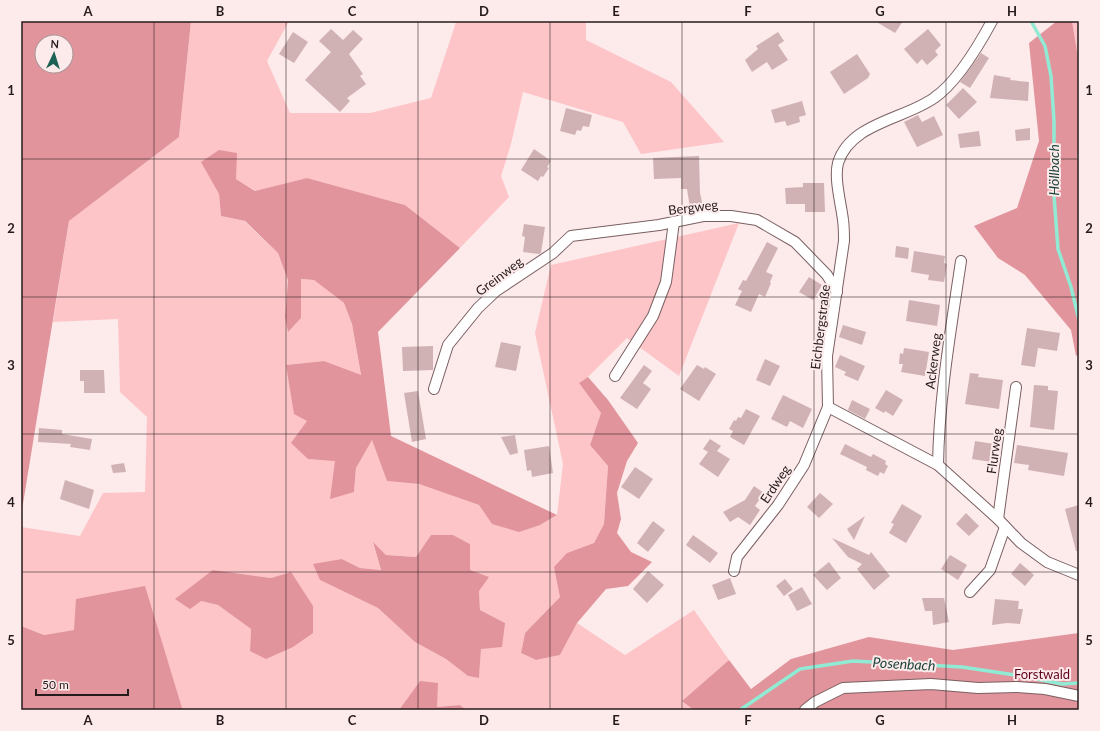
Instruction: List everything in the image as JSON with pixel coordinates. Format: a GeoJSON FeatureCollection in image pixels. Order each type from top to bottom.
{"type":"FeatureCollection","features":[{"type":"Feature","properties":{"kind":"street","name":"Eichbergstraße"},"geometry":{"type":"LineString","coordinates":[[828,407],[827,356],[844,241],[843,222],[836,174],[842,151],[855,139],[881,123],[920,106],[934,98],[949,84],[966,63],[981,42],[992,21]]}},
{"type":"Feature","properties":{"kind":"street","name":"Bergweg"},"geometry":{"type":"LineString","coordinates":[[571,236],[674,222],[703,216],[731,216],[757,220],[795,242],[826,275],[837,292]]}},
{"type":"Feature","properties":{"kind":"street"},"geometry":{"type":"LineString","coordinates":[[615,376],[653,316],[666,282],[674,222]]}},
{"type":"Feature","properties":{"kind":"street","name":"Greinweg"},"geometry":{"type":"LineString","coordinates":[[434,389],[448,344],[478,308],[496,291],[552,253],[571,236]]}},
{"type":"Feature","properties":{"kind":"street","name":"Ackerweg"},"geometry":{"type":"LineString","coordinates":[[938,465],[939,425],[961,261]]}},
{"type":"Feature","properties":{"kind":"street","name":"Flurweg"},"geometry":{"type":"LineString","coordinates":[[998,519],[1016,387]]}},
{"type":"Feature","properties":{"kind":"street"},"geometry":{"type":"LineString","coordinates":[[828,407],[938,465],[998,519],[1021,543],[1047,562],[1079,575]]}},
{"type":"Feature","properties":{"kind":"street","name":"Erdweg"},"geometry":{"type":"LineString","coordinates":[[734,571],[737,557],[778,504],[804,465],[828,407]]}},
{"type":"Feature","properties":{"kind":"street"},"geometry":{"type":"LineString","coordinates":[[970,592],[990,570],[1005,527]]}},
{"type":"Feature","properties":{"kind":"street"},"geometry":{"type":"LineString","coordinates":[[805,710],[815,702],[843,688],[931,684],[978,688],[1017,687],[1045,689],[1079,696]]}},
{"type":"Feature","properties":{"kind":"shaded area"},"geometry":{"type":"Polygon","coordinates":[[[191,21],[289,21],[267,61],[290,113],[370,113],[431,98],[456,22],[455,21],[586,21],[586,40],[671,82],[724,142],[641,154],[623,122],[523,92],[511,144],[501,176],[509,197],[460,248],[405,205],[307,178],[256,191],[202,162],[219,194],[221,216],[244,221],[278,253],[288,279],[285,317],[288,331],[301,318],[300,279],[314,280],[344,303],[352,324],[361,376],[324,361],[286,365],[307,421],[308,459],[335,460],[354,492],[356,468],[372,439],[387,481],[419,484],[479,505],[492,524],[540,525],[557,515],[563,464],[535,333],[551,265],[739,223],[679,376],[627,338],[588,377],[579,383],[601,413],[590,445],[608,466],[604,524],[594,543],[567,553],[560,597],[525,633],[521,653],[536,660],[560,655],[577,623],[625,655],[694,610],[729,660],[683,700],[694,710],[466,710],[460,705],[437,707],[420,681],[399,710],[184,710],[75,630],[44,635],[21,626],[21,527],[80,536],[103,493],[145,492],[147,417],[120,392],[118,319],[53,322],[69,221],[179,137],[191,21]],[[431,535],[416,557],[386,555],[373,543],[381,570],[360,568],[342,559],[320,580],[378,608],[415,642],[446,659],[468,676],[479,678],[481,648],[505,623],[480,610],[479,591],[470,570],[470,544],[453,535],[431,535]],[[213,570],[201,601],[218,605],[251,629],[250,651],[291,572],[271,578],[213,570]]]}},
{"type":"Feature","properties":{"kind":"shaded area"},"geometry":{"type":"Polygon","coordinates":[[[1072,21],[1079,21],[1079,63],[1072,21]]]}},
{"type":"Feature","properties":{"kind":"green space"},"geometry":{"type":"Polygon","coordinates":[[[21,21],[191,21],[179,137],[69,221],[21,516],[21,21]]]}},
{"type":"Feature","properties":{"kind":"green space"},"geometry":{"type":"Polygon","coordinates":[[[1057,21],[1072,21],[1079,63],[1079,149],[1077,157],[1079,171],[1079,354],[1076,356],[1071,330],[1025,275],[998,258],[974,226],[1017,208],[1039,141],[1029,43],[1057,21]]]}},
{"type":"Feature","properties":{"kind":"green space"},"geometry":{"type":"Polygon","coordinates":[[[219,150],[237,153],[236,179],[255,191],[307,178],[405,205],[460,248],[378,332],[391,436],[557,515],[540,525],[519,532],[492,524],[479,505],[419,484],[387,481],[372,440],[356,468],[354,492],[330,499],[335,461],[308,459],[291,443],[307,421],[294,414],[286,365],[324,361],[361,375],[352,324],[344,303],[314,280],[301,279],[301,318],[288,332],[285,317],[288,280],[278,253],[245,221],[221,216],[219,194],[201,162],[219,150]]]}},
{"type":"Feature","properties":{"kind":"green space"},"geometry":{"type":"Polygon","coordinates":[[[588,377],[608,400],[638,443],[627,461],[617,493],[621,519],[617,533],[631,552],[652,562],[628,586],[606,589],[577,623],[560,655],[536,660],[521,653],[525,633],[560,597],[554,567],[567,553],[594,543],[604,524],[608,466],[590,445],[601,413],[579,383],[588,377]]]}},
{"type":"Feature","properties":{"kind":"green space"},"geometry":{"type":"Polygon","coordinates":[[[431,535],[453,535],[470,544],[470,570],[489,577],[479,591],[480,610],[505,623],[502,647],[481,649],[479,678],[468,676],[446,659],[415,642],[378,608],[320,580],[313,564],[342,559],[360,568],[381,570],[373,542],[386,555],[416,557],[431,535]]]}},
{"type":"Feature","properties":{"kind":"green space"},"geometry":{"type":"Polygon","coordinates":[[[213,570],[271,578],[291,572],[313,606],[313,633],[293,647],[266,659],[250,651],[251,629],[218,605],[201,601],[190,609],[175,599],[213,570]]]}},
{"type":"Feature","properties":{"kind":"green space"},"geometry":{"type":"Polygon","coordinates":[[[145,586],[182,708],[184,710],[21,710],[21,626],[44,635],[74,630],[76,599],[145,586]]]}},
{"type":"Feature","properties":{"kind":"green space","name":"Forstwald"},"geometry":{"type":"Polygon","coordinates":[[[1079,633],[1079,710],[694,710],[682,701],[729,660],[751,689],[791,659],[869,637],[953,650],[1079,633]]]}},
{"type":"Feature","properties":{"kind":"green space"},"geometry":{"type":"Polygon","coordinates":[[[420,681],[438,683],[437,707],[460,705],[466,710],[399,710],[420,681]]]}},
{"type":"Feature","properties":{"kind":"building"},"geometry":{"type":"Polygon","coordinates":[[[875,21],[903,21],[895,33],[875,21]]]}},
{"type":"Feature","properties":{"kind":"building"},"geometry":{"type":"Polygon","coordinates":[[[331,29],[343,40],[353,30],[363,39],[349,54],[363,74],[360,76],[366,84],[347,98],[350,101],[340,112],[305,80],[331,52],[319,41],[331,29]]]}},
{"type":"Feature","properties":{"kind":"building"},"geometry":{"type":"Polygon","coordinates":[[[928,29],[941,45],[935,51],[938,55],[927,65],[922,59],[917,64],[904,49],[928,29]]]}},
{"type":"Feature","properties":{"kind":"building"},"geometry":{"type":"Polygon","coordinates":[[[293,32],[308,42],[294,63],[279,54],[293,32]]]}},
{"type":"Feature","properties":{"kind":"building"},"geometry":{"type":"Polygon","coordinates":[[[778,32],[784,41],[778,45],[788,60],[772,70],[767,62],[752,72],[745,60],[758,49],[756,46],[778,32]]]}},
{"type":"Feature","properties":{"kind":"building"},"geometry":{"type":"Polygon","coordinates":[[[981,53],[989,58],[970,88],[960,82],[981,53]]]}},
{"type":"Feature","properties":{"kind":"building"},"geometry":{"type":"Polygon","coordinates":[[[857,54],[870,74],[868,78],[844,94],[830,72],[857,54]]]}},
{"type":"Feature","properties":{"kind":"building"},"geometry":{"type":"Polygon","coordinates":[[[994,75],[1011,78],[1010,80],[1029,82],[1028,101],[990,98],[994,75]]]}},
{"type":"Feature","properties":{"kind":"building"},"geometry":{"type":"Polygon","coordinates":[[[963,88],[977,102],[959,119],[946,105],[963,88]]]}},
{"type":"Feature","properties":{"kind":"building"},"geometry":{"type":"Polygon","coordinates":[[[802,101],[806,115],[799,117],[800,122],[787,126],[785,121],[775,123],[771,110],[802,101]]]}},
{"type":"Feature","properties":{"kind":"building"},"geometry":{"type":"Polygon","coordinates":[[[566,108],[592,115],[589,127],[583,126],[581,131],[577,130],[575,135],[560,131],[566,108]]]}},
{"type":"Feature","properties":{"kind":"building"},"geometry":{"type":"Polygon","coordinates":[[[918,115],[922,122],[934,116],[943,135],[917,147],[904,122],[918,115]]]}},
{"type":"Feature","properties":{"kind":"building"},"geometry":{"type":"Polygon","coordinates":[[[1030,128],[1030,140],[1016,141],[1015,130],[1030,128]]]}},
{"type":"Feature","properties":{"kind":"building"},"geometry":{"type":"Polygon","coordinates":[[[979,131],[981,146],[960,148],[958,134],[979,131]]]}},
{"type":"Feature","properties":{"kind":"building"},"geometry":{"type":"Polygon","coordinates":[[[534,149],[551,161],[547,167],[549,168],[543,177],[541,176],[538,181],[521,170],[534,149]]]}},
{"type":"Feature","properties":{"kind":"building"},"geometry":{"type":"Polygon","coordinates":[[[699,156],[700,193],[703,206],[690,208],[687,189],[681,189],[681,178],[654,179],[653,158],[699,156]]]}},
{"type":"Feature","properties":{"kind":"building"},"geometry":{"type":"Polygon","coordinates":[[[803,183],[824,183],[825,212],[805,212],[805,204],[786,204],[785,188],[803,187],[803,183]]]}},
{"type":"Feature","properties":{"kind":"building"},"geometry":{"type":"Polygon","coordinates":[[[524,224],[545,227],[541,253],[523,252],[525,237],[522,236],[524,224]]]}},
{"type":"Feature","properties":{"kind":"building"},"geometry":{"type":"Polygon","coordinates":[[[767,242],[778,248],[766,272],[773,275],[765,297],[759,294],[751,312],[735,305],[742,291],[738,289],[743,280],[746,281],[767,242]]]}},
{"type":"Feature","properties":{"kind":"building"},"geometry":{"type":"Polygon","coordinates":[[[896,246],[909,248],[908,259],[895,257],[896,246]]]}},
{"type":"Feature","properties":{"kind":"building"},"geometry":{"type":"Polygon","coordinates":[[[914,251],[945,256],[944,263],[947,264],[944,282],[928,280],[929,275],[911,272],[914,251]]]}},
{"type":"Feature","properties":{"kind":"building"},"geometry":{"type":"Polygon","coordinates":[[[809,277],[822,285],[813,300],[799,292],[809,277]]]}},
{"type":"Feature","properties":{"kind":"building"},"geometry":{"type":"Polygon","coordinates":[[[909,300],[940,305],[937,326],[906,321],[909,300]]]}},
{"type":"Feature","properties":{"kind":"building"},"geometry":{"type":"Polygon","coordinates":[[[843,325],[866,332],[862,345],[839,337],[843,325]]]}},
{"type":"Feature","properties":{"kind":"building"},"geometry":{"type":"Polygon","coordinates":[[[1027,328],[1060,333],[1057,351],[1038,348],[1035,367],[1021,365],[1027,328]]]}},
{"type":"Feature","properties":{"kind":"building"},"geometry":{"type":"Polygon","coordinates":[[[501,342],[521,346],[516,371],[495,367],[501,342]]]}},
{"type":"Feature","properties":{"kind":"building"},"geometry":{"type":"Polygon","coordinates":[[[433,346],[433,370],[403,371],[402,347],[433,346]]]}},
{"type":"Feature","properties":{"kind":"building"},"geometry":{"type":"Polygon","coordinates":[[[904,348],[929,352],[925,376],[901,372],[903,364],[899,364],[900,353],[903,354],[904,348]]]}},
{"type":"Feature","properties":{"kind":"building"},"geometry":{"type":"Polygon","coordinates":[[[840,355],[865,366],[858,381],[844,375],[846,372],[835,367],[840,355]]]}},
{"type":"Feature","properties":{"kind":"building"},"geometry":{"type":"Polygon","coordinates":[[[765,359],[780,366],[770,386],[756,380],[765,359]]]}},
{"type":"Feature","properties":{"kind":"building"},"geometry":{"type":"Polygon","coordinates":[[[644,365],[652,371],[643,383],[651,389],[637,409],[620,398],[644,365]]]}},
{"type":"Feature","properties":{"kind":"building"},"geometry":{"type":"Polygon","coordinates":[[[697,365],[704,369],[705,367],[716,374],[699,401],[680,389],[697,365]]]}},
{"type":"Feature","properties":{"kind":"building"},"geometry":{"type":"Polygon","coordinates":[[[80,370],[104,370],[105,393],[84,393],[84,381],[80,381],[80,370]]]}},
{"type":"Feature","properties":{"kind":"building"},"geometry":{"type":"Polygon","coordinates":[[[970,373],[979,374],[978,377],[1003,380],[999,409],[965,404],[970,373]]]}},
{"type":"Feature","properties":{"kind":"building"},"geometry":{"type":"Polygon","coordinates":[[[1034,385],[1048,386],[1048,390],[1058,391],[1054,430],[1030,427],[1034,385]]]}},
{"type":"Feature","properties":{"kind":"building"},"geometry":{"type":"Polygon","coordinates":[[[886,390],[903,400],[893,416],[885,411],[884,413],[875,408],[886,390]]]}},
{"type":"Feature","properties":{"kind":"building"},"geometry":{"type":"Polygon","coordinates":[[[418,391],[426,439],[412,442],[404,393],[418,391]]]}},
{"type":"Feature","properties":{"kind":"building"},"geometry":{"type":"Polygon","coordinates":[[[783,395],[812,409],[803,428],[790,421],[787,427],[771,419],[783,395]]]}},
{"type":"Feature","properties":{"kind":"building"},"geometry":{"type":"Polygon","coordinates":[[[852,400],[870,409],[865,419],[848,410],[852,400]]]}},
{"type":"Feature","properties":{"kind":"building"},"geometry":{"type":"Polygon","coordinates":[[[746,409],[760,416],[744,445],[730,437],[733,431],[729,429],[734,420],[736,421],[738,417],[741,418],[746,409]]]}},
{"type":"Feature","properties":{"kind":"building"},"geometry":{"type":"Polygon","coordinates":[[[39,428],[62,430],[62,434],[92,439],[90,450],[70,447],[71,444],[38,442],[39,428]]]}},
{"type":"Feature","properties":{"kind":"building"},"geometry":{"type":"Polygon","coordinates":[[[515,435],[518,453],[510,455],[501,437],[515,435]]]}},
{"type":"Feature","properties":{"kind":"building"},"geometry":{"type":"Polygon","coordinates":[[[710,439],[721,446],[717,451],[730,459],[718,477],[699,464],[708,452],[703,449],[710,439]]]}},
{"type":"Feature","properties":{"kind":"building"},"geometry":{"type":"Polygon","coordinates":[[[975,441],[994,444],[991,462],[972,459],[975,441]]]}},
{"type":"Feature","properties":{"kind":"building"},"geometry":{"type":"Polygon","coordinates":[[[845,444],[871,457],[873,454],[886,461],[885,464],[888,466],[884,474],[880,472],[878,476],[866,470],[867,467],[840,454],[845,444]]]}},
{"type":"Feature","properties":{"kind":"building"},"geometry":{"type":"Polygon","coordinates":[[[1017,445],[1068,453],[1064,476],[1028,470],[1029,465],[1014,463],[1017,445]]]}},
{"type":"Feature","properties":{"kind":"building"},"geometry":{"type":"Polygon","coordinates":[[[549,446],[553,473],[532,477],[531,470],[527,471],[524,450],[549,446]]]}},
{"type":"Feature","properties":{"kind":"building"},"geometry":{"type":"Polygon","coordinates":[[[124,463],[126,472],[113,473],[111,465],[124,463]]]}},
{"type":"Feature","properties":{"kind":"building"},"geometry":{"type":"Polygon","coordinates":[[[635,467],[653,479],[639,499],[621,487],[635,467]]]}},
{"type":"Feature","properties":{"kind":"building"},"geometry":{"type":"Polygon","coordinates":[[[65,480],[94,490],[89,509],[60,499],[65,480]]]}},
{"type":"Feature","properties":{"kind":"building"},"geometry":{"type":"Polygon","coordinates":[[[754,486],[764,493],[755,506],[760,510],[750,525],[738,517],[730,522],[723,512],[745,500],[754,486]]]}},
{"type":"Feature","properties":{"kind":"building"},"geometry":{"type":"Polygon","coordinates":[[[820,493],[833,504],[819,518],[807,507],[820,493]]]}},
{"type":"Feature","properties":{"kind":"building"},"geometry":{"type":"Polygon","coordinates":[[[902,504],[922,516],[906,543],[889,533],[894,524],[891,523],[902,504]]]}},
{"type":"Feature","properties":{"kind":"building"},"geometry":{"type":"Polygon","coordinates":[[[1079,505],[1079,551],[1076,551],[1065,509],[1079,505]]]}},
{"type":"Feature","properties":{"kind":"building"},"geometry":{"type":"Polygon","coordinates":[[[966,513],[979,526],[969,536],[956,524],[966,513]]]}},
{"type":"Feature","properties":{"kind":"building"},"geometry":{"type":"Polygon","coordinates":[[[865,516],[854,540],[847,529],[865,516]]]}},
{"type":"Feature","properties":{"kind":"building"},"geometry":{"type":"Polygon","coordinates":[[[653,521],[665,530],[648,552],[637,543],[653,521]]]}},
{"type":"Feature","properties":{"kind":"building"},"geometry":{"type":"Polygon","coordinates":[[[693,535],[718,553],[710,563],[686,545],[693,535]]]}},
{"type":"Feature","properties":{"kind":"building"},"geometry":{"type":"Polygon","coordinates":[[[832,538],[869,555],[871,552],[890,576],[874,590],[857,569],[862,564],[848,557],[832,538]]]}},
{"type":"Feature","properties":{"kind":"building"},"geometry":{"type":"Polygon","coordinates":[[[950,555],[967,565],[958,580],[941,569],[950,555]]]}},
{"type":"Feature","properties":{"kind":"building"},"geometry":{"type":"Polygon","coordinates":[[[829,562],[841,578],[827,590],[813,575],[829,562]]]}},
{"type":"Feature","properties":{"kind":"building"},"geometry":{"type":"Polygon","coordinates":[[[1020,563],[1034,575],[1025,586],[1011,574],[1020,563]]]}},
{"type":"Feature","properties":{"kind":"building"},"geometry":{"type":"Polygon","coordinates":[[[648,571],[664,585],[647,603],[633,589],[648,571]]]}},
{"type":"Feature","properties":{"kind":"building"},"geometry":{"type":"Polygon","coordinates":[[[730,578],[736,594],[718,600],[712,585],[730,578]]]}},
{"type":"Feature","properties":{"kind":"building"},"geometry":{"type":"Polygon","coordinates":[[[785,579],[793,589],[784,596],[776,586],[785,579]]]}},
{"type":"Feature","properties":{"kind":"building"},"geometry":{"type":"Polygon","coordinates":[[[802,587],[812,604],[797,611],[788,595],[802,587]]]}},
{"type":"Feature","properties":{"kind":"building"},"geometry":{"type":"Polygon","coordinates":[[[922,598],[944,598],[949,622],[933,625],[932,611],[925,611],[922,598]]]}},
{"type":"Feature","properties":{"kind":"building"},"geometry":{"type":"Polygon","coordinates":[[[995,599],[1019,601],[1018,609],[1023,609],[1020,624],[1007,623],[992,625],[995,599]]]}},
{"type":"Feature","properties":{"kind":"waterway","name":"Höllbach"},"geometry":{"type":"LineString","coordinates":[[1031,21],[1045,46],[1051,76],[1054,121],[1054,196],[1058,249],[1071,287],[1079,320]]}},
{"type":"Feature","properties":{"kind":"waterway","name":"Posenbach"},"geometry":{"type":"LineString","coordinates":[[740,710],[800,669],[853,661],[962,667],[1062,684],[1079,683]]}}]}
